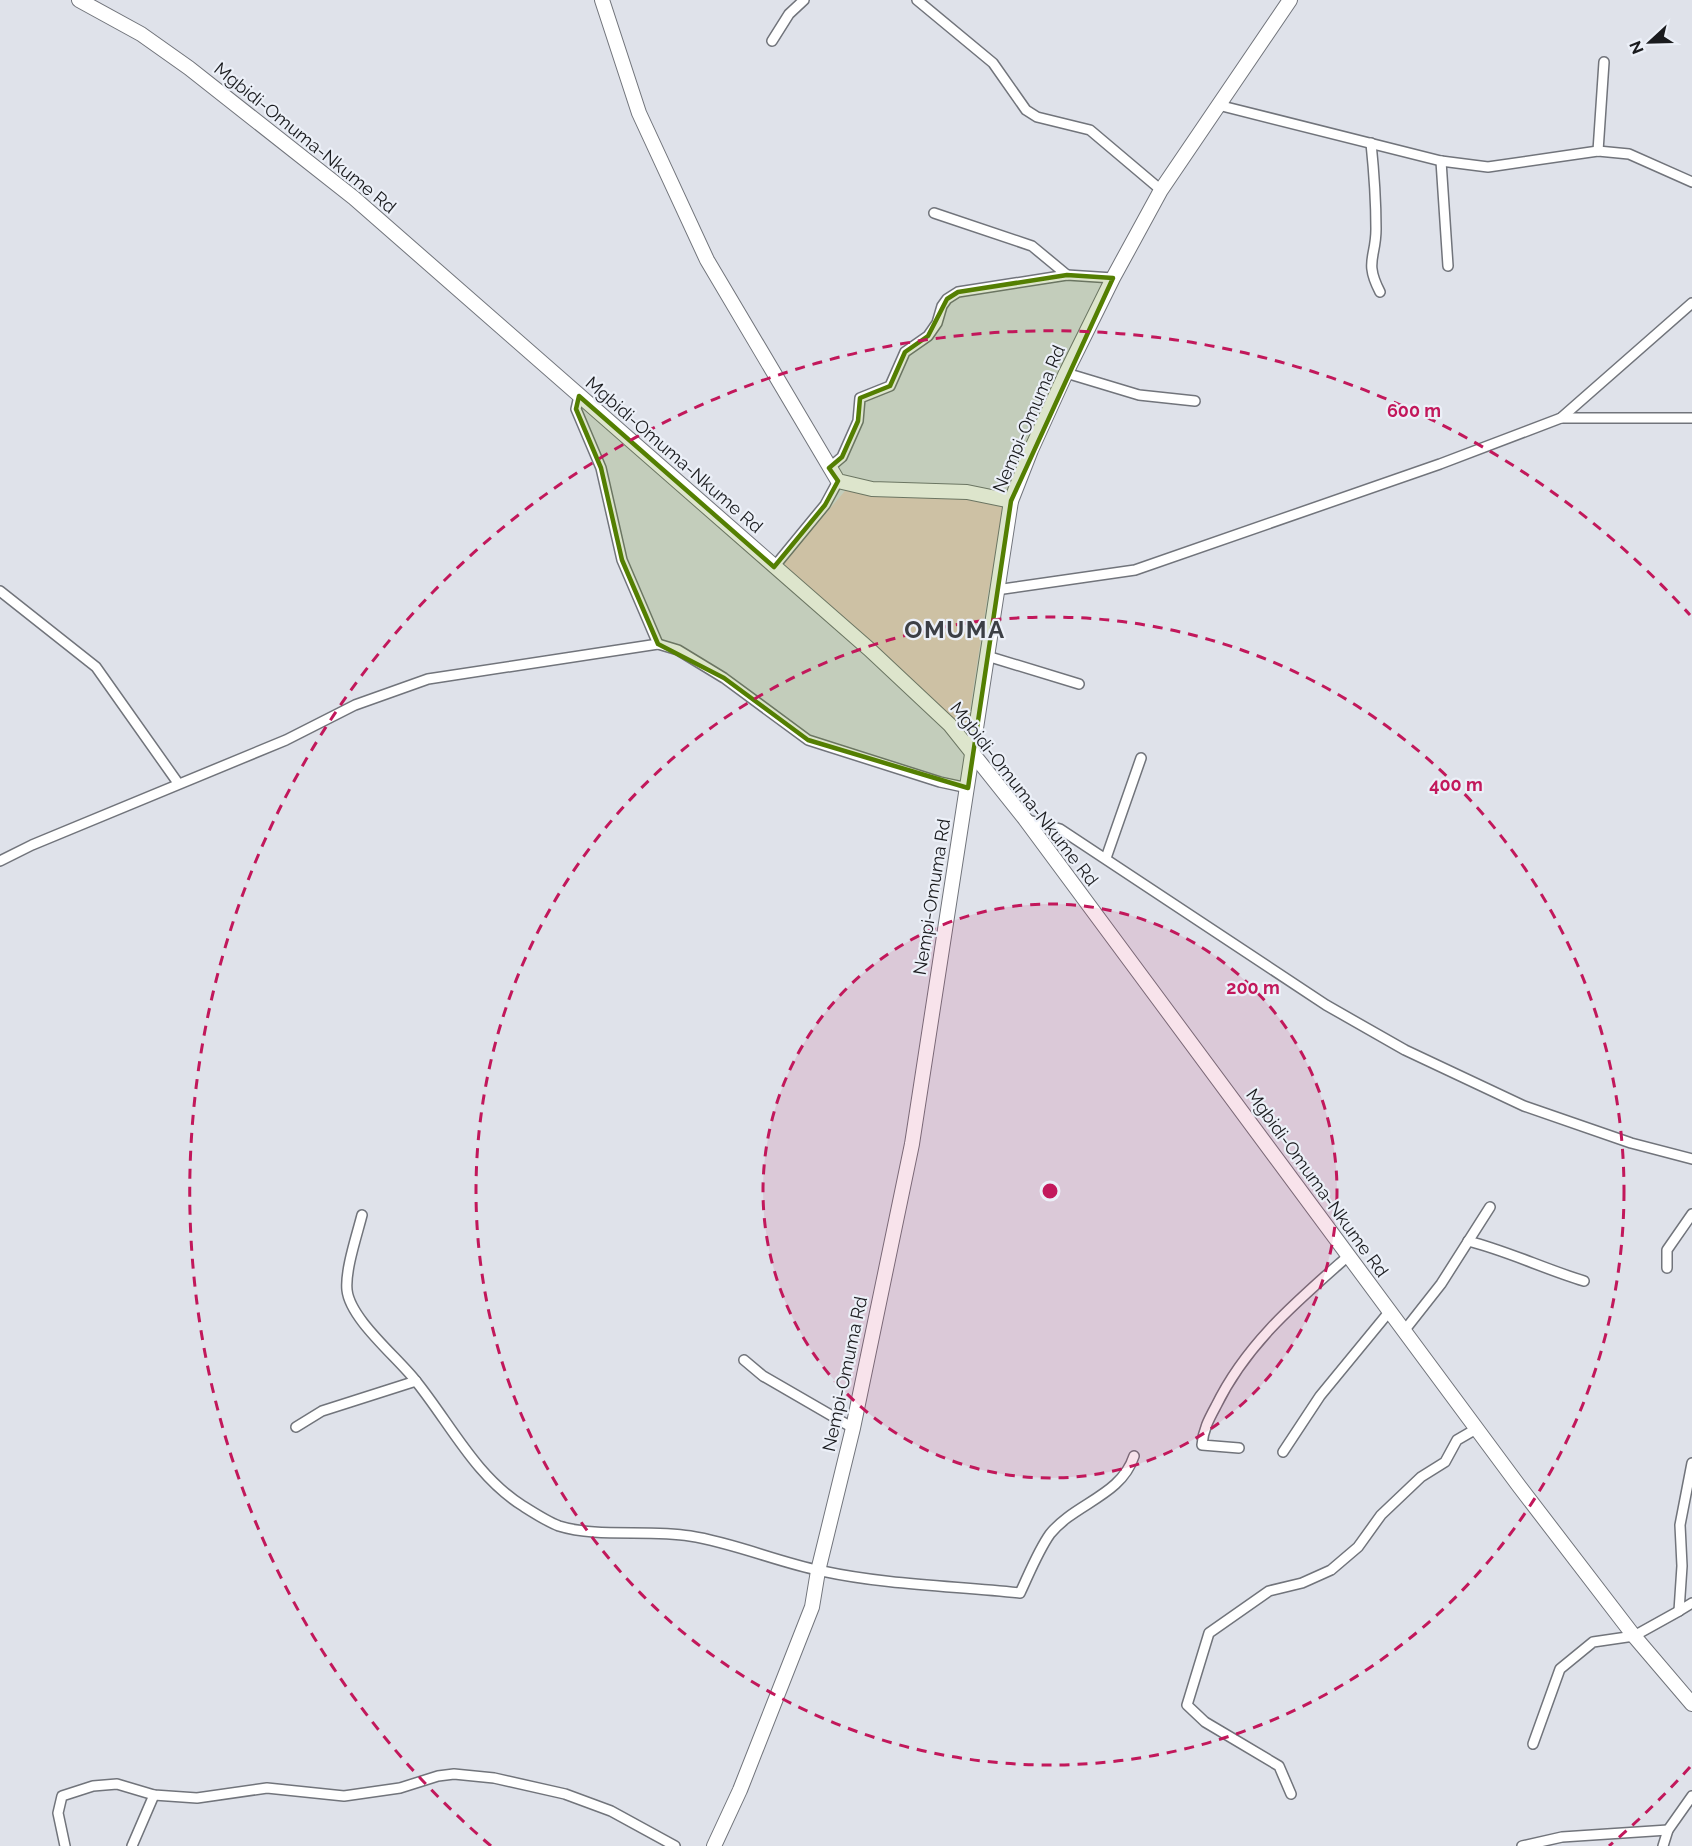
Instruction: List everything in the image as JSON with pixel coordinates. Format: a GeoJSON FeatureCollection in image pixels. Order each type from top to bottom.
{"type":"FeatureCollection","features":[{"type":"Feature","properties":{"kind":"street","name":"Mgbidi-Omuma-Nkume Rd"},"geometry":{"type":"LineString","coordinates":[[79,0],[141,34],[354,198],[915,691],[972,752],[1025,819],[1476,1429],[1634,1636],[1692,1704]]}},
{"type":"Feature","properties":{"kind":"street"},"geometry":{"type":"LineString","coordinates":[[602,0],[639,113],[707,260],[838,481],[872,489],[967,492],[1011,501]]}},
{"type":"Feature","properties":{"kind":"street"},"geometry":{"type":"LineString","coordinates":[[772,41],[789,14],[804,0]]}},
{"type":"Feature","properties":{"kind":"street"},"geometry":{"type":"LineString","coordinates":[[918,0],[993,63],[1026,110],[1037,117],[1090,130],[1161,190]]}},
{"type":"Feature","properties":{"kind":"street","name":"Nempi-Omuma Rd"},"geometry":{"type":"LineString","coordinates":[[714,1846],[740,1790],[812,1606],[818,1571],[853,1428],[912,1144],[1011,501],[1030,450],[1066,373],[1113,278],[1161,190],[1290,0]]}},
{"type":"Feature","properties":{"kind":"street"},"geometry":{"type":"LineString","coordinates":[[1599,151],[1604,62]]}},
{"type":"Feature","properties":{"kind":"street"},"geometry":{"type":"LineString","coordinates":[[1218,105],[1441,161],[1488,167],[1599,151],[1629,154],[1692,182]]}},
{"type":"Feature","properties":{"kind":"street"},"geometry":{"type":"LineString","coordinates":[[1371,143],[1376,232],[1370,263],[1372,278],[1380,292]]}},
{"type":"Feature","properties":{"kind":"street"},"geometry":{"type":"LineString","coordinates":[[1441,161],[1448,266]]}},
{"type":"Feature","properties":{"kind":"street"},"geometry":{"type":"LineString","coordinates":[[934,213],[1032,246],[1067,275]]}},
{"type":"Feature","properties":{"kind":"street"},"geometry":{"type":"LineString","coordinates":[[829,468],[842,457],[858,421],[860,398],[890,386],[905,352],[928,336],[947,299],[958,292],[1067,275],[1113,278]]}},
{"type":"Feature","properties":{"kind":"street"},"geometry":{"type":"LineString","coordinates":[[996,590],[1135,570],[1429,468],[1561,418],[1692,303]]}},
{"type":"Feature","properties":{"kind":"street"},"geometry":{"type":"LineString","coordinates":[[1066,373],[1139,395],[1195,401]]}},
{"type":"Feature","properties":{"kind":"street"},"geometry":{"type":"LineString","coordinates":[[579,396],[576,409],[601,468],[622,560],[658,644]]}},
{"type":"Feature","properties":{"kind":"street"},"geometry":{"type":"LineString","coordinates":[[1561,418],[1692,418]]}},
{"type":"Feature","properties":{"kind":"street"},"geometry":{"type":"LineString","coordinates":[[774,567],[825,505],[838,481]]}},
{"type":"Feature","properties":{"kind":"street"},"geometry":{"type":"LineString","coordinates":[[0,591],[96,667],[178,783]]}},
{"type":"Feature","properties":{"kind":"street"},"geometry":{"type":"LineString","coordinates":[[0,861],[178,783],[286,740],[355,705],[428,679],[658,644],[678,650],[724,678],[808,740],[940,782],[968,788]]}},
{"type":"Feature","properties":{"kind":"street"},"geometry":{"type":"LineString","coordinates":[[987,656],[1079,684]]}},
{"type":"Feature","properties":{"kind":"street"},"geometry":{"type":"LineString","coordinates":[[1106,858],[1141,758]]}},
{"type":"Feature","properties":{"kind":"street"},"geometry":{"type":"LineString","coordinates":[[1025,819],[1060,829],[1312,996],[1405,1050],[1524,1106],[1631,1143],[1692,1159]]}},
{"type":"Feature","properties":{"kind":"street"},"geometry":{"type":"LineString","coordinates":[[1404,1332],[1440,1284],[1490,1207]]}},
{"type":"Feature","properties":{"kind":"street"},"geometry":{"type":"LineString","coordinates":[[1667,1268],[1667,1250],[1692,1214]]}},
{"type":"Feature","properties":{"kind":"street"},"geometry":{"type":"LineString","coordinates":[[362,1215],[347,1290],[352,1305],[363,1322],[416,1381],[487,1477],[523,1506],[559,1525],[591,1531],[667,1532],[702,1538],[818,1571],[867,1580],[1020,1593],[1050,1534],[1107,1492],[1129,1471],[1134,1456]]}},
{"type":"Feature","properties":{"kind":"street"},"geometry":{"type":"LineString","coordinates":[[1468,1241],[1506,1251],[1555,1272],[1584,1281]]}},
{"type":"Feature","properties":{"kind":"street"},"geometry":{"type":"LineString","coordinates":[[1239,1448],[1202,1445],[1203,1431],[1228,1380],[1267,1330],[1347,1257]]}},
{"type":"Feature","properties":{"kind":"street"},"geometry":{"type":"LineString","coordinates":[[1283,1452],[1320,1396],[1389,1312]]}},
{"type":"Feature","properties":{"kind":"street"},"geometry":{"type":"LineString","coordinates":[[744,1360],[763,1376],[853,1428]]}},
{"type":"Feature","properties":{"kind":"street"},"geometry":{"type":"LineString","coordinates":[[296,1427],[322,1411],[416,1381]]}},
{"type":"Feature","properties":{"kind":"street"},"geometry":{"type":"LineString","coordinates":[[1291,1794],[1279,1767],[1205,1722],[1187,1705],[1209,1633],[1269,1591],[1302,1583],[1331,1570],[1358,1547],[1381,1515],[1420,1477],[1445,1462],[1457,1440],[1476,1429]]}},
{"type":"Feature","properties":{"kind":"street"},"geometry":{"type":"LineString","coordinates":[[1679,1611],[1682,1566],[1680,1525],[1692,1463]]}},
{"type":"Feature","properties":{"kind":"street"},"geometry":{"type":"LineString","coordinates":[[1533,1744],[1560,1669],[1593,1642],[1634,1636],[1692,1603]]}},
{"type":"Feature","properties":{"kind":"street"},"geometry":{"type":"LineString","coordinates":[[65,1846],[58,1813],[62,1796],[93,1786],[117,1784],[154,1795],[197,1798],[267,1788],[344,1796],[399,1788],[438,1776],[464,1775],[494,1778],[565,1794],[611,1811],[675,1846]]}},
{"type":"Feature","properties":{"kind":"street"},"geometry":{"type":"LineString","coordinates":[[132,1846],[154,1795]]}},
{"type":"Feature","properties":{"kind":"street"},"geometry":{"type":"LineString","coordinates":[[1663,1846],[1668,1830],[1692,1796]]}},
{"type":"Feature","properties":{"kind":"street"},"geometry":{"type":"LineString","coordinates":[[1522,1846],[1562,1837],[1668,1830]]}},
{"type":"Feature","properties":{"kind":"highlighted area"},"geometry":{"type":"Polygon","coordinates":[[[1067,275],[1113,278],[1011,501],[968,788],[808,740],[724,678],[658,644],[622,560],[601,468],[576,409],[579,396],[774,567],[825,505],[838,481],[829,468],[842,457],[858,421],[860,398],[890,386],[905,352],[928,336],[947,299],[958,292],[1067,275]]]}},
{"type":"Feature","properties":{"kind":"shaded area"},"geometry":{"type":"Polygon","coordinates":[[[845,491],[978,498],[1005,506],[988,594],[966,735],[929,696],[785,566],[784,562],[845,491]]]}},
{"type":"Feature","properties":{"kind":"district","name":"OMUMA"},"geometry":{"type":"Point","coordinates":[955,630]}}]}
